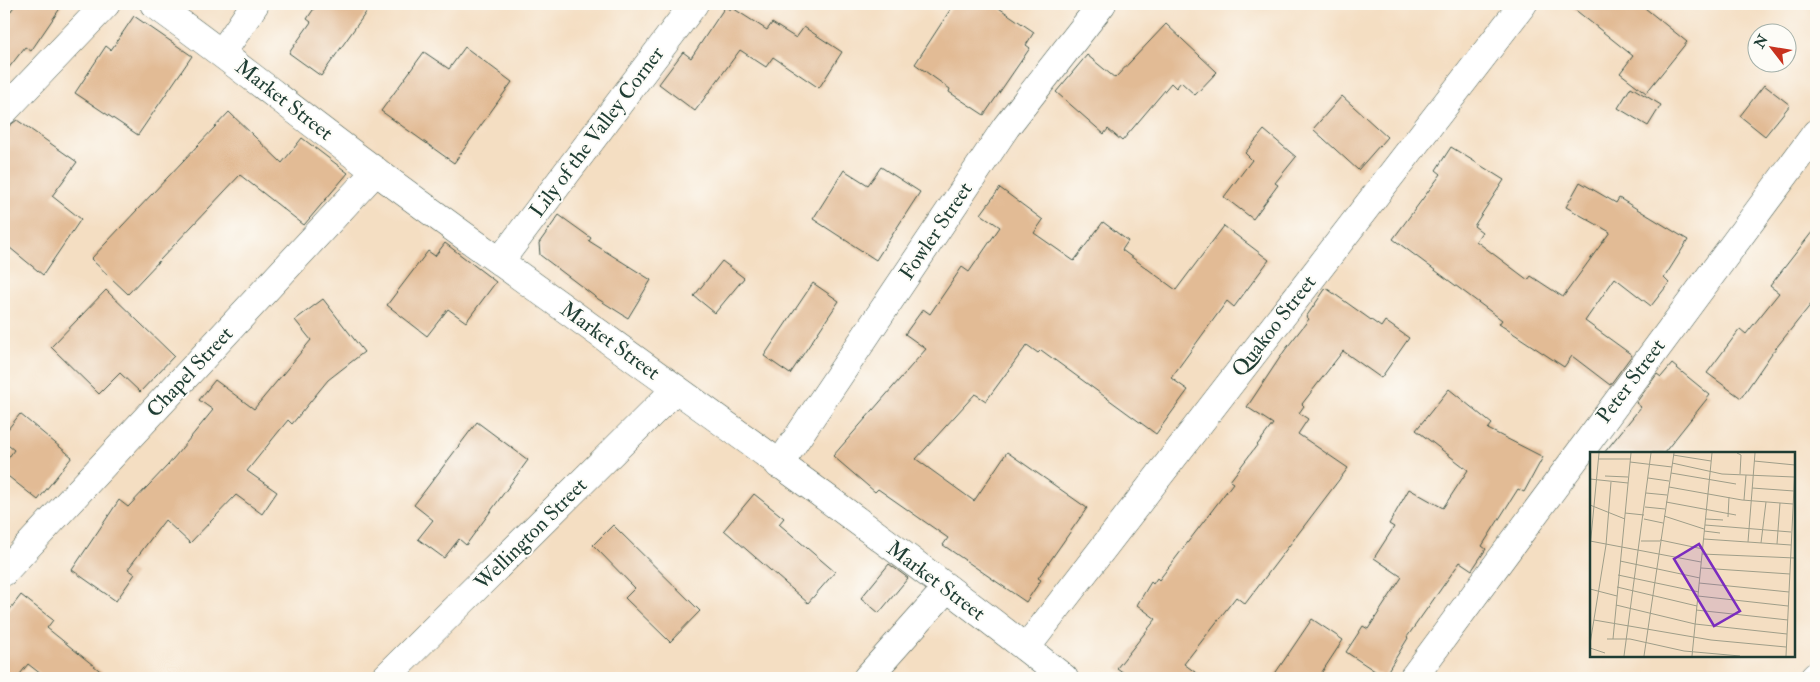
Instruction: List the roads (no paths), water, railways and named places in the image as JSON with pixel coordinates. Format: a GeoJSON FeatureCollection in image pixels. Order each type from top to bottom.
{"type":"FeatureCollection","features":[{"type":"Feature","properties":{"kind":"street"},"geometry":{"type":"LineString","coordinates":[[4,111],[106,4]]}},
{"type":"Feature","properties":{"kind":"street","name":"Market Street"},"geometry":{"type":"LineString","coordinates":[[154,4],[222,52],[376,171],[947,588],[1064,678]]}},
{"type":"Feature","properties":{"kind":"street"},"geometry":{"type":"LineString","coordinates":[[222,52],[255,4]]}},
{"type":"Feature","properties":{"kind":"street","name":"Lily of the Valley Corner"},"geometry":{"type":"LineString","coordinates":[[500,261],[694,4]]}},
{"type":"Feature","properties":{"kind":"street","name":"Fowler Street"},"geometry":{"type":"LineString","coordinates":[[780,465],[1006,127],[1102,4]]}},
{"type":"Feature","properties":{"kind":"street","name":"Quakoo Street"},"geometry":{"type":"LineString","coordinates":[[1026,648],[1523,4]]}},
{"type":"Feature","properties":{"kind":"street","name":"Peter Street"},"geometry":{"type":"LineString","coordinates":[[1413,678],[1816,133]]}},
{"type":"Feature","properties":{"kind":"street","name":"Chapel Street"},"geometry":{"type":"LineString","coordinates":[[4,572],[376,171]]}},
{"type":"Feature","properties":{"kind":"street","name":"Wellington Street"},"geometry":{"type":"LineString","coordinates":[[385,678],[676,389]]}},
{"type":"Feature","properties":{"kind":"street"},"geometry":{"type":"LineString","coordinates":[[867,678],[947,588]]}}]}
